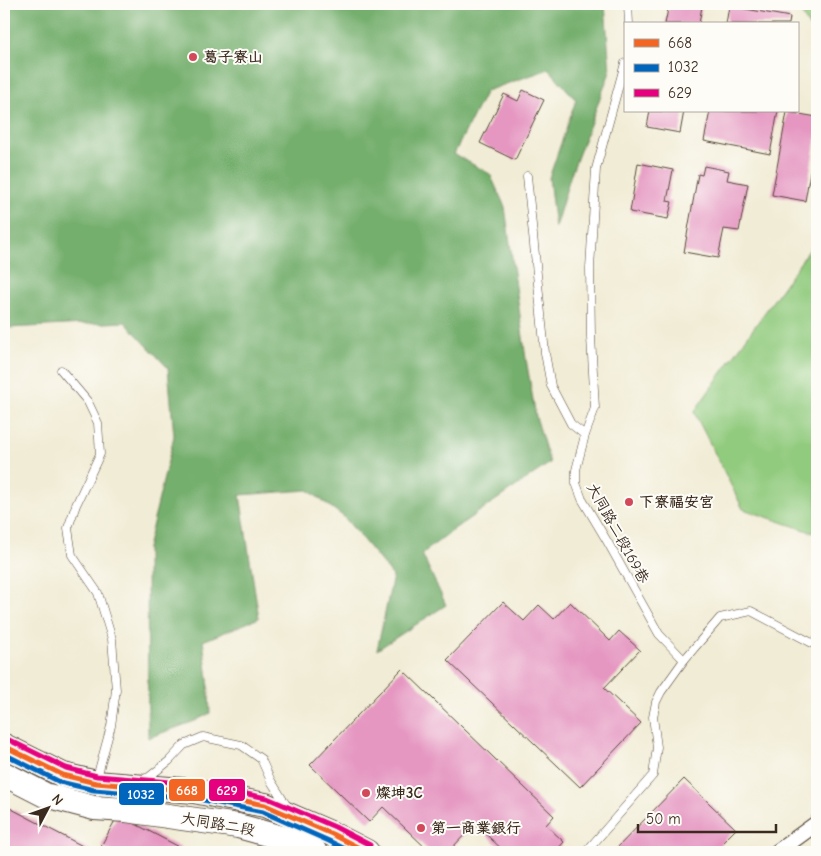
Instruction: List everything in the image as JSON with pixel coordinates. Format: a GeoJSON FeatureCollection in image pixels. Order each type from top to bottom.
{"type":"FeatureCollection","features":[{"type":"Feature","properties":{"kind":"main road","name":"大同路二段"},"geometry":{"type":"LineString","coordinates":[[4,746],[63,775],[96,783],[194,791],[265,805],[368,852]]}},
{"type":"Feature","properties":{"kind":"main road","name":"大同路二段"},"geometry":{"type":"LineString","coordinates":[[4,774],[45,794],[94,808],[126,810],[238,826],[282,838],[315,852]]}},
{"type":"Feature","properties":{"kind":"street"},"geometry":{"type":"LineString","coordinates":[[777,852],[817,823]]}},
{"type":"Feature","properties":{"kind":"lane"},"geometry":{"type":"LineString","coordinates":[[628,4],[629,22]]}},
{"type":"Feature","properties":{"kind":"lane","name":"大同路二段169巷"},"geometry":{"type":"LineString","coordinates":[[624,67],[596,169],[590,268],[595,408],[584,435],[576,470],[576,483],[582,499],[659,634],[684,660]]}},
{"type":"Feature","properties":{"kind":"lane"},"geometry":{"type":"LineString","coordinates":[[526,176],[544,353],[552,386],[571,424],[584,435]]}},
{"type":"Feature","properties":{"kind":"lane"},"geometry":{"type":"LineString","coordinates":[[61,370],[88,402],[98,423],[100,454],[76,505],[68,528],[72,555],[98,593],[112,639],[116,690],[111,726],[96,783]]}},
{"type":"Feature","properties":{"kind":"lane"},"geometry":{"type":"LineString","coordinates":[[586,852],[653,775],[656,747],[653,717],[656,702],[684,660],[720,618],[751,611],[812,642],[817,641]]}},
{"type":"Feature","properties":{"kind":"lane"},"geometry":{"type":"LineString","coordinates":[[130,786],[169,761],[184,745],[203,737],[241,745],[261,759],[271,781],[294,818]]}},
{"type":"Feature","properties":{"kind":"green space"},"geometry":{"type":"Polygon","coordinates":[[[4,4],[605,4],[610,72],[570,177],[555,228],[549,178],[576,100],[549,69],[486,91],[454,154],[490,174],[505,207],[536,417],[550,463],[454,529],[422,554],[446,605],[377,650],[393,576],[344,517],[308,490],[240,495],[259,618],[203,641],[210,713],[195,721],[148,738],[147,548],[174,436],[168,368],[125,322],[8,328],[4,336],[4,4]]]}},
{"type":"Feature","properties":{"kind":"green space"},"geometry":{"type":"Polygon","coordinates":[[[796,4],[817,4],[817,40],[796,4]]]}},
{"type":"Feature","properties":{"kind":"green space"},"geometry":{"type":"Polygon","coordinates":[[[817,239],[817,534],[743,509],[694,412],[817,239]]]}},
{"type":"Feature","properties":{"kind":"building"},"geometry":{"type":"Polygon","coordinates":[[[669,4],[702,6],[699,22],[665,22],[669,4]]]}},
{"type":"Feature","properties":{"kind":"building"},"geometry":{"type":"Polygon","coordinates":[[[729,6],[790,17],[789,22],[726,22],[729,6]]]}},
{"type":"Feature","properties":{"kind":"building"},"geometry":{"type":"Polygon","coordinates":[[[523,90],[544,100],[515,160],[480,143],[504,94],[518,101],[523,90]]]}},
{"type":"Feature","properties":{"kind":"building"},"geometry":{"type":"Polygon","coordinates":[[[650,112],[684,112],[680,133],[647,127],[650,112]]]}},
{"type":"Feature","properties":{"kind":"building"},"geometry":{"type":"Polygon","coordinates":[[[710,112],[778,112],[770,154],[704,141],[710,112]]]}},
{"type":"Feature","properties":{"kind":"building"},"geometry":{"type":"Polygon","coordinates":[[[787,112],[817,117],[817,132],[805,201],[772,195],[787,112]]]}},
{"type":"Feature","properties":{"kind":"building"},"geometry":{"type":"Polygon","coordinates":[[[638,163],[673,170],[667,201],[672,202],[668,219],[630,212],[638,163]]]}},
{"type":"Feature","properties":{"kind":"building"},"geometry":{"type":"Polygon","coordinates":[[[704,166],[729,171],[727,180],[748,184],[739,231],[724,229],[718,258],[684,252],[698,174],[702,175],[704,166]]]}},
{"type":"Feature","properties":{"kind":"building"},"geometry":{"type":"Polygon","coordinates":[[[503,602],[524,621],[539,605],[554,619],[570,602],[610,641],[619,631],[640,650],[604,688],[641,723],[580,787],[447,660],[503,602]]]}},
{"type":"Feature","properties":{"kind":"building"},"geometry":{"type":"Polygon","coordinates":[[[402,669],[554,816],[546,825],[564,842],[555,852],[505,852],[475,824],[448,852],[430,852],[383,807],[369,822],[310,765],[402,669]]]}},
{"type":"Feature","properties":{"kind":"building"},"geometry":{"type":"Polygon","coordinates":[[[684,779],[736,829],[713,852],[613,852],[684,779]]]}},
{"type":"Feature","properties":{"kind":"building"},"geometry":{"type":"Polygon","coordinates":[[[4,805],[94,852],[4,852],[4,805]]]}},
{"type":"Feature","properties":{"kind":"building"},"geometry":{"type":"Polygon","coordinates":[[[118,815],[189,852],[112,852],[101,846],[118,815]]]}},
{"type":"Feature","properties":{"kind":"transit line","name":"629"},"geometry":{"type":"LineString","coordinates":[[7,739],[66,768],[97,776],[195,784],[267,798],[335,827],[370,845]]}},
{"type":"Feature","properties":{"kind":"transit line","name":"668"},"geometry":{"type":"LineString","coordinates":[[4,746],[63,775],[96,783],[194,791],[265,805],[332,834],[367,852]]}},
{"type":"Feature","properties":{"kind":"transit line","name":"1032"},"geometry":{"type":"LineString","coordinates":[[4,754],[60,782],[94,790],[193,798],[263,812],[351,852]]}},
{"type":"Feature","properties":{"kind":"place","name":"葛子寮山"},"geometry":{"type":"Point","coordinates":[193,57]}},
{"type":"Feature","properties":{"kind":"place","name":"下寮福安宮"},"geometry":{"type":"Point","coordinates":[629,502]}},
{"type":"Feature","properties":{"kind":"place","name":"燦坤3C"},"geometry":{"type":"Point","coordinates":[366,793]}},
{"type":"Feature","properties":{"kind":"place","name":"第一商業銀行"},"geometry":{"type":"Point","coordinates":[421,828]}}]}
